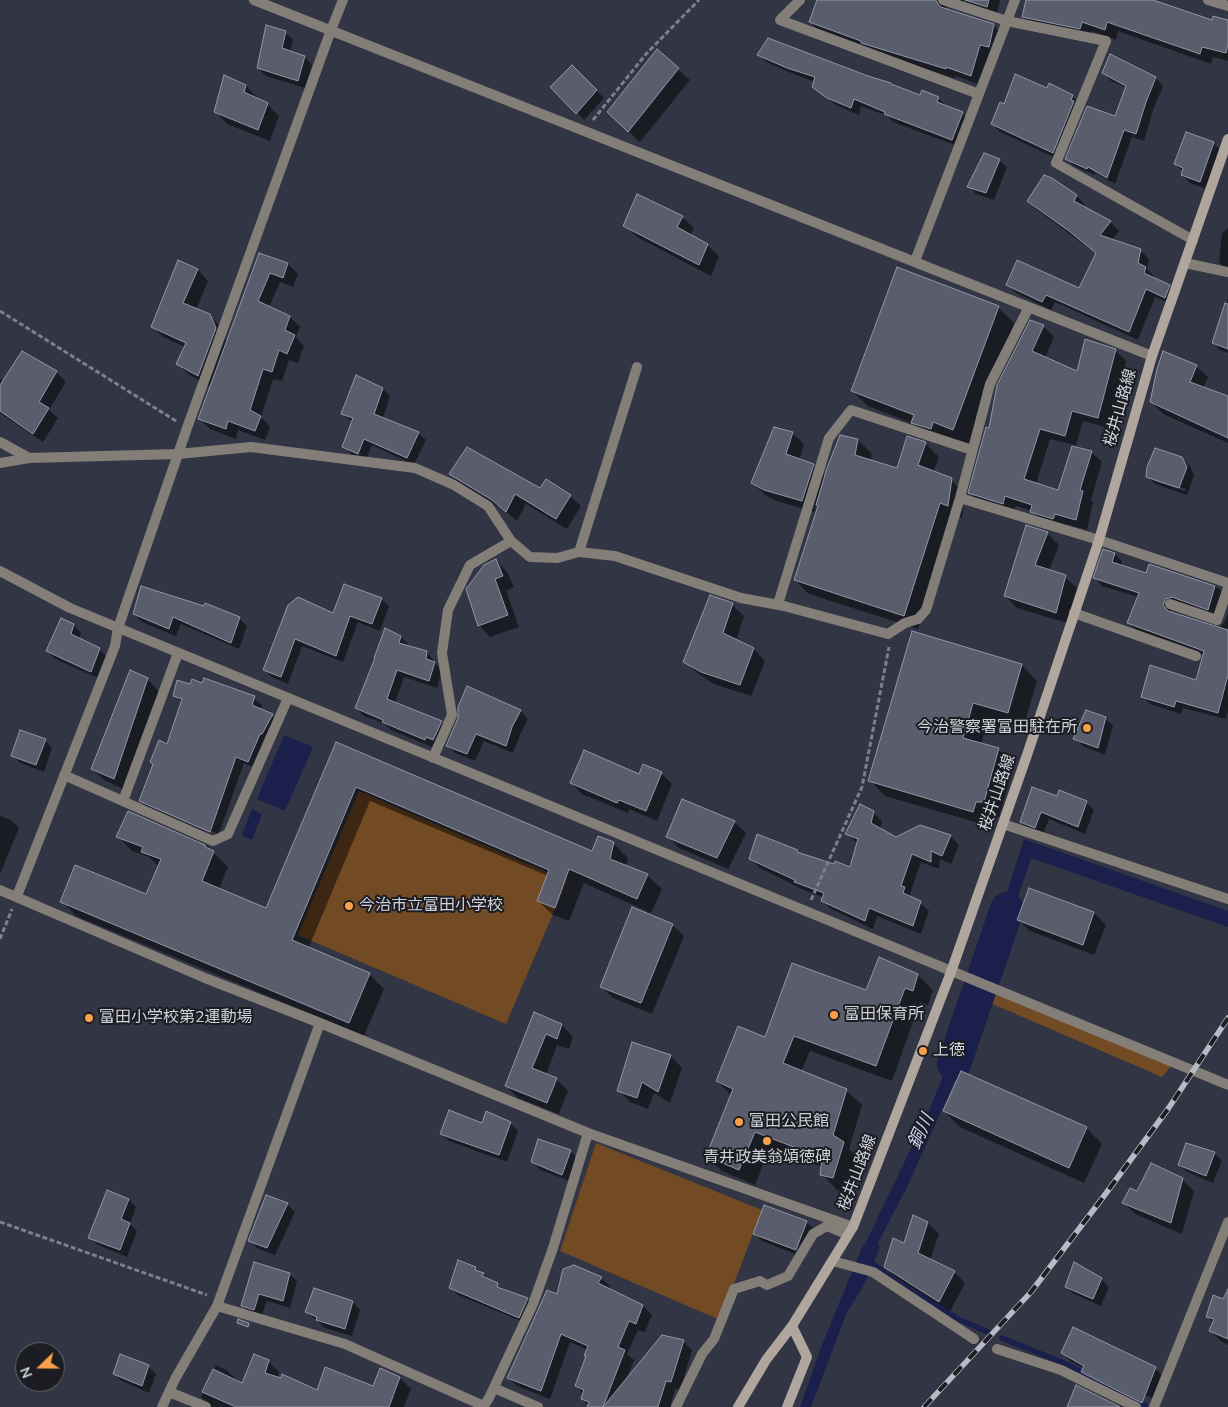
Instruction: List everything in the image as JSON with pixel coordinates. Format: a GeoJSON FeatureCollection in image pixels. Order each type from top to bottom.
{"type":"FeatureCollection","features":[{"type":"Feature","properties":{"kind":"main road","name":"桜井山路線"},"geometry":{"type":"LineString","coordinates":[[738,1407],[766,1360],[792,1326],[851,1231],[952,972],[1099,540],[1152,356],[1228,139]]}},
{"type":"Feature","properties":{"kind":"main road"},"geometry":{"type":"LineString","coordinates":[[787,1407],[807,1356],[792,1326]]}},
{"type":"Feature","properties":{"kind":"street"},"geometry":{"type":"LineString","coordinates":[[254,0],[1152,356]]}},
{"type":"Feature","properties":{"kind":"street"},"geometry":{"type":"LineString","coordinates":[[17,896],[115,646],[118,628],[178,454],[343,0]]}},
{"type":"Feature","properties":{"kind":"street"},"geometry":{"type":"LineString","coordinates":[[800,0],[780,20],[978,94]]}},
{"type":"Feature","properties":{"kind":"street"},"geometry":{"type":"LineString","coordinates":[[943,0],[1007,21],[1106,41],[1056,163],[1193,240]]}},
{"type":"Feature","properties":{"kind":"street"},"geometry":{"type":"LineString","coordinates":[[914,261],[1015,0]]}},
{"type":"Feature","properties":{"kind":"street"},"geometry":{"type":"LineString","coordinates":[[1208,0],[1228,6]]}},
{"type":"Feature","properties":{"kind":"street"},"geometry":{"type":"LineString","coordinates":[[1185,262],[1228,272]]}},
{"type":"Feature","properties":{"kind":"street"},"geometry":{"type":"LineString","coordinates":[[0,462],[29,458],[178,454],[251,446],[415,468],[454,485],[488,506],[511,541],[530,556],[557,558],[579,552],[615,556],[741,598],[778,604],[888,634],[905,623],[918,619],[926,610],[960,498],[990,384],[1029,306]]}},
{"type":"Feature","properties":{"kind":"street"},"geometry":{"type":"LineString","coordinates":[[579,552],[637,367]]}},
{"type":"Feature","properties":{"kind":"street"},"geometry":{"type":"LineString","coordinates":[[778,604],[829,438],[851,410],[972,450]]}},
{"type":"Feature","properties":{"kind":"street"},"geometry":{"type":"LineString","coordinates":[[0,442],[29,458]]}},
{"type":"Feature","properties":{"kind":"street"},"geometry":{"type":"LineString","coordinates":[[960,498],[1099,540],[1228,583]]}},
{"type":"Feature","properties":{"kind":"street"},"geometry":{"type":"LineString","coordinates":[[433,758],[452,714],[442,653],[448,610],[470,565],[511,541]]}},
{"type":"Feature","properties":{"kind":"street"},"geometry":{"type":"LineString","coordinates":[[0,571],[70,608],[1228,1085]]}},
{"type":"Feature","properties":{"kind":"street"},"geometry":{"type":"LineString","coordinates":[[1170,604],[1217,620],[1228,588]]}},
{"type":"Feature","properties":{"kind":"street"},"geometry":{"type":"LineString","coordinates":[[1074,613],[1196,656]]}},
{"type":"Feature","properties":{"kind":"street"},"geometry":{"type":"LineString","coordinates":[[123,801],[178,653]]}},
{"type":"Feature","properties":{"kind":"street"},"geometry":{"type":"LineString","coordinates":[[64,775],[214,841],[228,834],[288,698]]}},
{"type":"Feature","properties":{"kind":"street"},"geometry":{"type":"LineString","coordinates":[[1003,824],[1228,899]]}},
{"type":"Feature","properties":{"kind":"street"},"geometry":{"type":"LineString","coordinates":[[0,890],[204,978],[320,1023],[588,1133],[851,1231]]}},
{"type":"Feature","properties":{"kind":"street"},"geometry":{"type":"LineString","coordinates":[[162,1407],[175,1378],[218,1303],[320,1023]]}},
{"type":"Feature","properties":{"kind":"street"},"geometry":{"type":"LineString","coordinates":[[218,1303],[345,1344],[483,1406],[494,1388],[533,1304],[553,1248],[588,1133]]}},
{"type":"Feature","properties":{"kind":"street"},"geometry":{"type":"LineString","coordinates":[[1154,1407],[1228,1222]]}},
{"type":"Feature","properties":{"kind":"street"},"geometry":{"type":"LineString","coordinates":[[676,1407],[702,1354],[714,1338],[734,1289],[760,1281],[767,1285],[788,1276],[813,1234],[827,1226],[851,1231]]}},
{"type":"Feature","properties":{"kind":"street"},"geometry":{"type":"LineString","coordinates":[[833,1261],[872,1272],[974,1339]]}},
{"type":"Feature","properties":{"kind":"street"},"geometry":{"type":"LineString","coordinates":[[997,1349],[1061,1370],[1136,1407]]}},
{"type":"Feature","properties":{"kind":"street"},"geometry":{"type":"LineString","coordinates":[[494,1388],[538,1407]]}},
{"type":"Feature","properties":{"kind":"street"},"geometry":{"type":"LineString","coordinates":[[169,1392],[206,1407]]}},
{"type":"Feature","properties":{"kind":"path"},"geometry":{"type":"LineString","coordinates":[[585,131],[646,54],[699,0]]}},
{"type":"Feature","properties":{"kind":"path"},"geometry":{"type":"LineString","coordinates":[[0,311],[188,428]]}},
{"type":"Feature","properties":{"kind":"path"},"geometry":{"type":"LineString","coordinates":[[806,912],[862,787],[892,632]]}},
{"type":"Feature","properties":{"kind":"path"},"geometry":{"type":"LineString","coordinates":[[0,939],[17,896]]}},
{"type":"Feature","properties":{"kind":"path"},"geometry":{"type":"LineString","coordinates":[[0,1222],[218,1303]]}},
{"type":"Feature","properties":{"kind":"shaded area"},"geometry":{"type":"Polygon","coordinates":[[[359,791],[567,881],[506,1024],[298,935],[359,791]]]}},
{"type":"Feature","properties":{"kind":"shaded area"},"geometry":{"type":"Polygon","coordinates":[[[984,988],[1171,1066],[1162,1077],[981,999],[984,988]]]}},
{"type":"Feature","properties":{"kind":"shaded area"},"geometry":{"type":"Polygon","coordinates":[[[596,1143],[762,1210],[720,1320],[560,1251],[596,1143]]]}},
{"type":"Feature","properties":{"kind":"water"},"geometry":{"type":"Polygon","coordinates":[[[284,735],[313,747],[285,811],[257,799],[284,735]]]}},
{"type":"Feature","properties":{"kind":"water"},"geometry":{"type":"Polygon","coordinates":[[[252,809],[262,814],[252,840],[242,835],[252,809]]]}},
{"type":"Feature","properties":{"kind":"water"},"geometry":{"type":"Polygon","coordinates":[[[1024,839],[1228,911],[1228,927],[1031,858],[998,956],[988,951],[1024,839]]]}},
{"type":"Feature","properties":{"kind":"water"},"geometry":{"type":"Polygon","coordinates":[[[966,1019],[978,1023],[949,1094],[907,1187],[878,1243],[880,1247],[865,1283],[847,1312],[811,1407],[800,1407],[822,1345],[863,1245],[928,1113],[966,1019]]]}},
{"type":"Feature","properties":{"kind":"building"},"geometry":{"type":"Polygon","coordinates":[[[817,0],[936,0],[941,7],[994,24],[989,47],[980,45],[971,76],[861,43],[861,41],[809,22],[817,0]]]}},
{"type":"Feature","properties":{"kind":"building"},"geometry":{"type":"Polygon","coordinates":[[[965,0],[989,0],[987,7],[965,0]]]}},
{"type":"Feature","properties":{"kind":"building"},"geometry":{"type":"Polygon","coordinates":[[[1026,0],[1153,0],[1212,20],[1213,16],[1228,20],[1226,53],[1202,47],[1200,54],[1107,22],[1105,30],[1082,22],[1080,29],[1022,17],[1026,0]]]}},
{"type":"Feature","properties":{"kind":"building"},"geometry":{"type":"Polygon","coordinates":[[[266,25],[286,31],[282,48],[305,56],[298,81],[257,68],[266,25]]]}},
{"type":"Feature","properties":{"kind":"building"},"geometry":{"type":"Polygon","coordinates":[[[768,38],[920,95],[922,90],[939,97],[937,102],[963,112],[952,140],[884,114],[885,112],[854,99],[851,108],[827,98],[812,87],[815,77],[787,68],[757,55],[768,38]]]}},
{"type":"Feature","properties":{"kind":"building"},"geometry":{"type":"Polygon","coordinates":[[[657,49],[679,68],[628,132],[607,112],[657,49]]]}},
{"type":"Feature","properties":{"kind":"building"},"geometry":{"type":"Polygon","coordinates":[[[1110,54],[1156,77],[1136,134],[1124,130],[1107,178],[1088,167],[1087,169],[1065,159],[1087,106],[1115,116],[1126,86],[1102,73],[1110,54]]]}},
{"type":"Feature","properties":{"kind":"building"},"geometry":{"type":"Polygon","coordinates":[[[572,65],[597,90],[576,114],[550,87],[572,65]]]}},
{"type":"Feature","properties":{"kind":"building"},"geometry":{"type":"Polygon","coordinates":[[[1015,74],[1047,88],[1049,83],[1073,95],[1071,100],[1074,101],[1053,153],[991,124],[1000,102],[1004,104],[1015,74]]]}},
{"type":"Feature","properties":{"kind":"building"},"geometry":{"type":"Polygon","coordinates":[[[224,75],[246,85],[244,92],[268,103],[258,130],[214,112],[224,75]]]}},
{"type":"Feature","properties":{"kind":"building"},"geometry":{"type":"Polygon","coordinates":[[[1186,132],[1214,142],[1200,182],[1181,175],[1183,168],[1174,164],[1186,132]]]}},
{"type":"Feature","properties":{"kind":"building"},"geometry":{"type":"Polygon","coordinates":[[[984,153],[1000,159],[986,193],[967,187],[984,153]]]}},
{"type":"Feature","properties":{"kind":"building"},"geometry":{"type":"Polygon","coordinates":[[[1044,175],[1052,178],[1077,195],[1074,201],[1111,221],[1100,235],[1141,249],[1138,263],[1146,267],[1144,273],[1170,285],[1165,298],[1146,289],[1129,332],[1046,295],[1042,302],[1006,285],[1017,260],[1079,288],[1096,253],[1027,201],[1044,175]]]}},
{"type":"Feature","properties":{"kind":"building"},"geometry":{"type":"Polygon","coordinates":[[[637,194],[683,216],[677,227],[708,244],[699,265],[623,226],[637,194]]]}},
{"type":"Feature","properties":{"kind":"building"},"geometry":{"type":"Polygon","coordinates":[[[259,253],[288,263],[283,278],[270,273],[258,301],[290,316],[285,330],[295,335],[287,354],[279,350],[272,372],[263,369],[250,410],[261,416],[255,431],[228,421],[226,429],[198,419],[259,253]]]}},
{"type":"Feature","properties":{"kind":"building"},"geometry":{"type":"Polygon","coordinates":[[[178,260],[198,269],[183,303],[210,314],[216,328],[198,376],[176,364],[186,343],[151,327],[178,260]]]}},
{"type":"Feature","properties":{"kind":"building"},"geometry":{"type":"Polygon","coordinates":[[[897,267],[999,306],[953,430],[933,422],[931,429],[911,423],[914,415],[851,391],[897,267]]]}},
{"type":"Feature","properties":{"kind":"building"},"geometry":{"type":"Polygon","coordinates":[[[1225,303],[1228,304],[1228,349],[1212,343],[1225,303]]]}},
{"type":"Feature","properties":{"kind":"building"},"geometry":{"type":"Polygon","coordinates":[[[1030,320],[1044,325],[1032,351],[1077,371],[1085,339],[1116,349],[1098,418],[1072,411],[1065,436],[1040,429],[1024,479],[1058,490],[1072,446],[1092,451],[1080,490],[1083,491],[1076,520],[1055,514],[1053,519],[1030,512],[1032,505],[1005,496],[1003,504],[968,493],[986,427],[989,428],[997,385],[1030,320]]]}},
{"type":"Feature","properties":{"kind":"building"},"geometry":{"type":"Polygon","coordinates":[[[22,351],[57,371],[39,402],[49,408],[33,434],[0,411],[0,385],[22,351]]]}},
{"type":"Feature","properties":{"kind":"building"},"geometry":{"type":"Polygon","coordinates":[[[1163,351],[1197,365],[1190,382],[1228,396],[1228,438],[1150,402],[1163,351]]]}},
{"type":"Feature","properties":{"kind":"building"},"geometry":{"type":"Polygon","coordinates":[[[356,375],[383,388],[374,414],[419,432],[407,458],[364,439],[358,454],[342,447],[353,418],[341,414],[356,375]]]}},
{"type":"Feature","properties":{"kind":"building"},"geometry":{"type":"Polygon","coordinates":[[[774,427],[793,432],[786,454],[814,464],[802,501],[764,490],[751,483],[774,427]]]}},
{"type":"Feature","properties":{"kind":"building"},"geometry":{"type":"Polygon","coordinates":[[[840,435],[858,439],[855,455],[897,468],[907,436],[926,442],[918,465],[952,478],[948,506],[940,503],[904,616],[794,580],[818,506],[816,505],[827,468],[840,435]]]}},
{"type":"Feature","properties":{"kind":"building"},"geometry":{"type":"Polygon","coordinates":[[[467,447],[540,488],[546,479],[571,495],[556,519],[515,494],[506,512],[492,500],[449,474],[467,447]]]}},
{"type":"Feature","properties":{"kind":"building"},"geometry":{"type":"Polygon","coordinates":[[[1155,448],[1182,457],[1187,467],[1179,488],[1146,477],[1147,467],[1155,448]]]}},
{"type":"Feature","properties":{"kind":"building"},"geometry":{"type":"Polygon","coordinates":[[[1026,525],[1048,532],[1035,565],[1066,575],[1056,613],[1004,596],[1026,525]]]}},
{"type":"Feature","properties":{"kind":"building"},"geometry":{"type":"Polygon","coordinates":[[[1103,549],[1115,553],[1112,562],[1146,573],[1149,564],[1215,586],[1208,610],[1172,597],[1166,599],[1163,605],[1168,611],[1228,630],[1228,675],[1218,713],[1176,701],[1174,707],[1141,697],[1150,665],[1196,680],[1204,651],[1127,623],[1139,593],[1093,578],[1103,549]]]}},
{"type":"Feature","properties":{"kind":"building"},"geometry":{"type":"Polygon","coordinates":[[[496,559],[503,576],[495,579],[508,615],[478,626],[466,589],[484,565],[496,559]]]}},
{"type":"Feature","properties":{"kind":"building"},"geometry":{"type":"Polygon","coordinates":[[[344,584],[382,598],[372,624],[350,616],[336,656],[295,639],[281,677],[263,670],[288,605],[298,597],[333,613],[344,584]]]}},
{"type":"Feature","properties":{"kind":"building"},"geometry":{"type":"Polygon","coordinates":[[[141,586],[204,606],[205,603],[240,617],[231,643],[173,617],[169,629],[133,614],[141,586]]]}},
{"type":"Feature","properties":{"kind":"building"},"geometry":{"type":"Polygon","coordinates":[[[710,595],[733,603],[723,633],[754,648],[740,685],[701,672],[683,662],[710,595]]]}},
{"type":"Feature","properties":{"kind":"building"},"geometry":{"type":"Polygon","coordinates":[[[61,618],[74,624],[71,634],[100,648],[91,672],[46,651],[61,618]]]}},
{"type":"Feature","properties":{"kind":"building"},"geometry":{"type":"Polygon","coordinates":[[[385,628],[401,636],[399,643],[427,651],[426,659],[435,662],[429,681],[397,670],[387,699],[442,721],[433,740],[426,737],[425,740],[382,722],[383,720],[355,708],[385,628]]]}},
{"type":"Feature","properties":{"kind":"building"},"geometry":{"type":"Polygon","coordinates":[[[912,631],[1022,664],[1008,713],[973,703],[963,738],[999,748],[984,802],[976,802],[973,812],[868,781],[912,631]]]}},
{"type":"Feature","properties":{"kind":"building"},"geometry":{"type":"Polygon","coordinates":[[[130,670],[148,678],[114,779],[91,769],[130,670]]]}},
{"type":"Feature","properties":{"kind":"building"},"geometry":{"type":"Polygon","coordinates":[[[204,678],[255,696],[252,705],[273,714],[262,734],[260,734],[248,762],[236,757],[210,832],[139,801],[153,764],[150,762],[159,740],[167,744],[182,699],[173,696],[177,680],[190,684],[192,679],[202,683],[204,678]]]}},
{"type":"Feature","properties":{"kind":"building"},"geometry":{"type":"Polygon","coordinates":[[[467,686],[521,710],[512,727],[506,746],[476,734],[467,754],[446,746],[458,718],[458,707],[467,686]]]}},
{"type":"Feature","properties":{"kind":"building"},"geometry":{"type":"Polygon","coordinates":[[[1086,710],[1106,717],[1098,748],[1073,739],[1086,710]]]}},
{"type":"Feature","properties":{"kind":"building"},"geometry":{"type":"Polygon","coordinates":[[[20,730],[46,739],[36,765],[11,756],[20,730]]]}},
{"type":"Feature","properties":{"kind":"building"},"geometry":{"type":"Polygon","coordinates":[[[336,742],[592,851],[598,836],[614,842],[610,859],[648,874],[637,899],[569,869],[555,908],[537,901],[549,870],[356,787],[292,940],[370,973],[349,1023],[60,902],[75,865],[146,894],[161,859],[141,852],[143,847],[116,837],[128,811],[205,845],[205,847],[214,851],[202,881],[266,908],[336,742]]]}},
{"type":"Feature","properties":{"kind":"building"},"geometry":{"type":"Polygon","coordinates":[[[584,750],[639,774],[643,764],[662,772],[646,811],[619,800],[617,803],[570,783],[584,750]]]}},
{"type":"Feature","properties":{"kind":"building"},"geometry":{"type":"Polygon","coordinates":[[[1032,787],[1057,796],[1059,790],[1087,801],[1078,827],[1041,812],[1035,828],[1020,822],[1032,787]]]}},
{"type":"Feature","properties":{"kind":"building"},"geometry":{"type":"Polygon","coordinates":[[[682,799],[735,821],[717,858],[666,837],[682,799]]]}},
{"type":"Feature","properties":{"kind":"building"},"geometry":{"type":"Polygon","coordinates":[[[860,804],[874,811],[871,823],[896,837],[920,825],[951,835],[942,856],[931,851],[931,862],[912,854],[901,886],[905,887],[903,893],[921,901],[913,926],[869,908],[865,921],[821,901],[824,893],[794,882],[795,880],[749,859],[757,834],[798,850],[797,852],[834,864],[835,861],[850,867],[858,839],[845,834],[860,804]]]}},
{"type":"Feature","properties":{"kind":"building"},"geometry":{"type":"Polygon","coordinates":[[[1029,888],[1094,912],[1083,945],[1017,920],[1029,888]]]}},
{"type":"Feature","properties":{"kind":"building"},"geometry":{"type":"Polygon","coordinates":[[[632,907],[673,924],[641,1003],[600,987],[632,907]]]}},
{"type":"Feature","properties":{"kind":"building"},"geometry":{"type":"Polygon","coordinates":[[[879,957],[918,974],[913,991],[905,988],[876,1066],[794,1036],[783,1063],[847,1089],[833,1135],[844,1142],[833,1178],[820,1175],[822,1158],[755,1132],[739,1170],[706,1156],[733,1089],[716,1081],[738,1026],[765,1037],[792,963],[866,990],[879,957]]]}},
{"type":"Feature","properties":{"kind":"building"},"geometry":{"type":"Polygon","coordinates":[[[534,1012],[562,1024],[557,1039],[546,1034],[532,1068],[557,1078],[547,1103],[505,1086],[534,1012]]]}},
{"type":"Feature","properties":{"kind":"building"},"geometry":{"type":"Polygon","coordinates":[[[632,1042],[671,1055],[658,1092],[642,1082],[637,1098],[617,1091],[632,1042]]]}},
{"type":"Feature","properties":{"kind":"building"},"geometry":{"type":"Polygon","coordinates":[[[961,1071],[1087,1127],[1069,1168],[943,1111],[961,1071]]]}},
{"type":"Feature","properties":{"kind":"building"},"geometry":{"type":"Polygon","coordinates":[[[449,1110],[482,1123],[486,1111],[511,1122],[499,1155],[440,1134],[449,1110]]]}},
{"type":"Feature","properties":{"kind":"building"},"geometry":{"type":"Polygon","coordinates":[[[538,1139],[571,1150],[562,1175],[531,1162],[538,1139]]]}},
{"type":"Feature","properties":{"kind":"building"},"geometry":{"type":"Polygon","coordinates":[[[1186,1143],[1215,1152],[1206,1176],[1178,1165],[1186,1143]]]}},
{"type":"Feature","properties":{"kind":"building"},"geometry":{"type":"Polygon","coordinates":[[[1151,1163],[1183,1178],[1171,1223],[1122,1203],[1130,1188],[1137,1191],[1151,1163]]]}},
{"type":"Feature","properties":{"kind":"building"},"geometry":{"type":"Polygon","coordinates":[[[107,1190],[129,1199],[121,1219],[130,1223],[120,1250],[88,1238],[107,1190]]]}},
{"type":"Feature","properties":{"kind":"building"},"geometry":{"type":"Polygon","coordinates":[[[266,1195],[288,1203],[267,1248],[248,1241],[266,1195]]]}},
{"type":"Feature","properties":{"kind":"building"},"geometry":{"type":"Polygon","coordinates":[[[764,1205],[807,1221],[796,1250],[753,1234],[764,1205]]]}},
{"type":"Feature","properties":{"kind":"building"},"geometry":{"type":"Polygon","coordinates":[[[913,1215],[928,1222],[918,1253],[955,1271],[939,1302],[884,1267],[893,1238],[904,1243],[913,1215]]]}},
{"type":"Feature","properties":{"kind":"building"},"geometry":{"type":"Polygon","coordinates":[[[458,1260],[476,1267],[475,1270],[484,1273],[482,1276],[498,1283],[497,1287],[528,1298],[519,1318],[449,1288],[458,1260]]]}},
{"type":"Feature","properties":{"kind":"building"},"geometry":{"type":"Polygon","coordinates":[[[254,1262],[290,1273],[283,1301],[259,1294],[254,1310],[241,1306],[254,1262]]]}},
{"type":"Feature","properties":{"kind":"building"},"geometry":{"type":"Polygon","coordinates":[[[1074,1262],[1102,1278],[1093,1299],[1065,1287],[1074,1262]]]}},
{"type":"Feature","properties":{"kind":"building"},"geometry":{"type":"Polygon","coordinates":[[[574,1265],[602,1277],[598,1283],[643,1305],[636,1324],[629,1321],[618,1347],[625,1350],[603,1407],[587,1407],[589,1402],[581,1399],[584,1390],[575,1386],[588,1346],[561,1334],[541,1391],[507,1378],[547,1290],[557,1294],[563,1269],[574,1265]]]}},
{"type":"Feature","properties":{"kind":"building"},"geometry":{"type":"Polygon","coordinates":[[[314,1288],[353,1301],[345,1329],[316,1320],[317,1317],[305,1312],[314,1288]]]}},
{"type":"Feature","properties":{"kind":"building"},"geometry":{"type":"Polygon","coordinates":[[[1228,1289],[1228,1339],[1209,1331],[1214,1319],[1206,1317],[1213,1295],[1223,1299],[1228,1289]]]}},
{"type":"Feature","properties":{"kind":"building"},"geometry":{"type":"Polygon","coordinates":[[[238,1319],[249,1323],[248,1327],[237,1323],[238,1319]]]}},
{"type":"Feature","properties":{"kind":"building"},"geometry":{"type":"Polygon","coordinates":[[[1073,1327],[1156,1367],[1142,1403],[1081,1372],[1084,1366],[1061,1353],[1073,1327]]]}},
{"type":"Feature","properties":{"kind":"building"},"geometry":{"type":"Polygon","coordinates":[[[662,1335],[684,1340],[671,1382],[666,1381],[658,1407],[603,1407],[662,1335]]]}},
{"type":"Feature","properties":{"kind":"building"},"geometry":{"type":"Polygon","coordinates":[[[120,1354],[149,1365],[142,1386],[113,1374],[120,1354]]]}},
{"type":"Feature","properties":{"kind":"building"},"geometry":{"type":"Polygon","coordinates":[[[254,1354],[269,1360],[265,1373],[281,1378],[282,1374],[317,1390],[325,1367],[373,1386],[380,1368],[400,1377],[389,1407],[236,1407],[202,1392],[213,1369],[242,1383],[254,1354]]]}},
{"type":"Feature","properties":{"kind":"building"},"geometry":{"type":"Polygon","coordinates":[[[1076,1385],[1120,1407],[1067,1407],[1076,1385]]]}},
{"type":"Feature","properties":{"kind":"waterway","name":"銅川"},"geometry":{"type":"LineString","coordinates":[[954,1064],[1007,909]]}},
{"type":"Feature","properties":{"kind":"waterway"},"geometry":{"type":"LineString","coordinates":[[868,1260],[900,1284],[958,1319],[988,1332]]}},
{"type":"Feature","properties":{"kind":"waterway"},"geometry":{"type":"LineString","coordinates":[[1002,1338],[1066,1364],[1145,1405]]}},
{"type":"Feature","properties":{"kind":"railway"},"geometry":{"type":"LineString","coordinates":[[924,1407],[1031,1292],[1168,1109],[1228,1018]]}},
{"type":"Feature","properties":{"kind":"place","name":"今治警察署富田駐在所"},"geometry":{"type":"Point","coordinates":[1087,728]}},
{"type":"Feature","properties":{"kind":"place","name":"今治市立富田小学校"},"geometry":{"type":"Point","coordinates":[349,906]}},
{"type":"Feature","properties":{"kind":"place","name":"富田保育所"},"geometry":{"type":"Point","coordinates":[834,1015]}},
{"type":"Feature","properties":{"kind":"place","name":"富田小学校第2運動場"},"geometry":{"type":"Point","coordinates":[89,1018]}},
{"type":"Feature","properties":{"kind":"place","name":"上徳"},"geometry":{"type":"Point","coordinates":[923,1051]}},
{"type":"Feature","properties":{"kind":"place","name":"富田公民館"},"geometry":{"type":"Point","coordinates":[739,1122]}},
{"type":"Feature","properties":{"kind":"place","name":"青井政美翁頌徳碑"},"geometry":{"type":"Point","coordinates":[767,1141]}}]}
